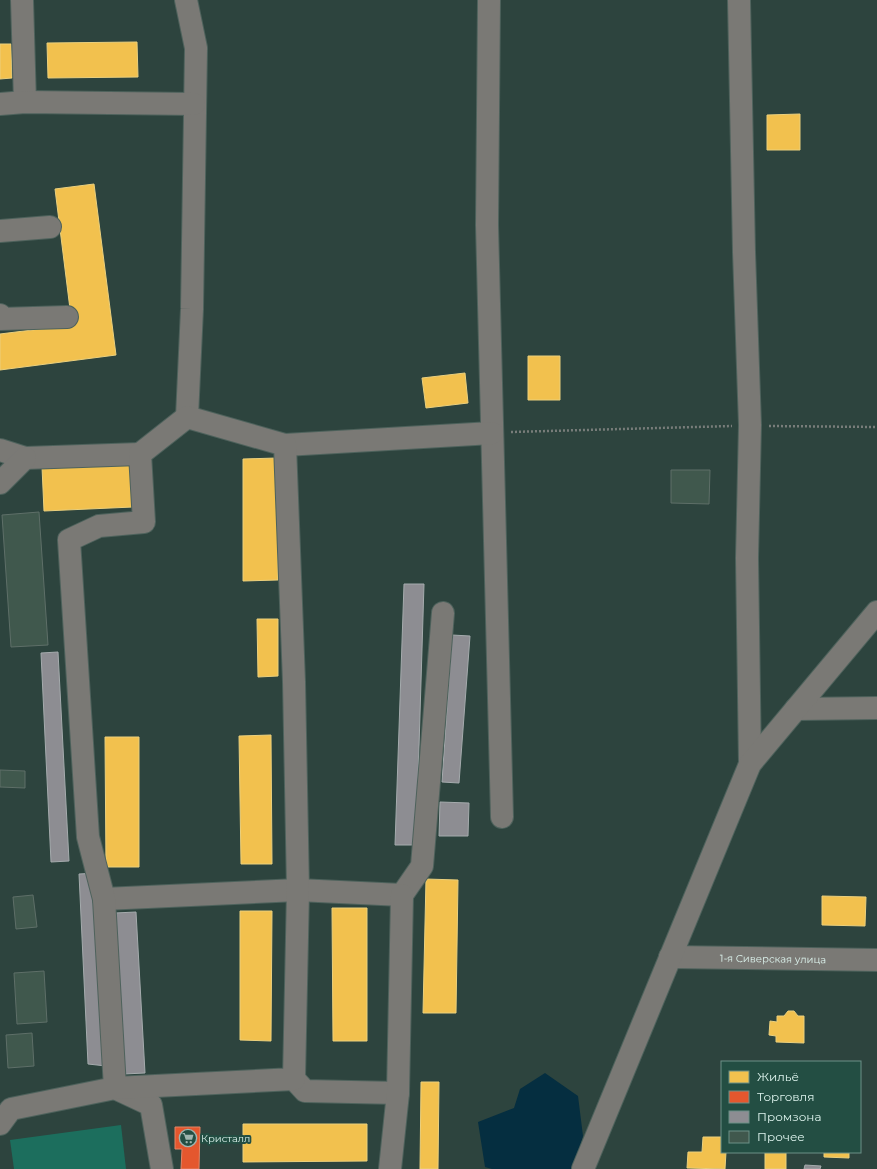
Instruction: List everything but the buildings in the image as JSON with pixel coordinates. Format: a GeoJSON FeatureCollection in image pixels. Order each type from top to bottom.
{"type":"FeatureCollection","features":[{"type":"Feature","properties":{"kind":"street"},"geometry":{"type":"LineString","coordinates":[[22,0],[25,102]]}},
{"type":"Feature","properties":{"kind":"street"},"geometry":{"type":"LineString","coordinates":[[0,450],[25,458],[140,454],[187,417],[192,309],[196,48],[186,0]]}},
{"type":"Feature","properties":{"kind":"street"},"geometry":{"type":"LineString","coordinates":[[488,0],[487,225],[502,818]]}},
{"type":"Feature","properties":{"kind":"street"},"geometry":{"type":"LineString","coordinates":[[740,0],[744,245],[750,426],[747,558],[750,764]]}},
{"type":"Feature","properties":{"kind":"street"},"geometry":{"type":"LineString","coordinates":[[0,104],[25,102],[194,104]]}},
{"type":"Feature","properties":{"kind":"street"},"geometry":{"type":"LineString","coordinates":[[0,231],[50,227]]}},
{"type":"Feature","properties":{"kind":"street"},"geometry":{"type":"LineString","coordinates":[[0,315],[0,319],[67,317]]}},
{"type":"Feature","properties":{"kind":"street"},"geometry":{"type":"LineString","coordinates":[[187,417],[285,445],[492,433]]}},
{"type":"Feature","properties":{"kind":"street"},"geometry":{"type":"LineString","coordinates":[[285,445],[294,674],[298,890],[294,1079],[304,1091],[398,1093]]}},
{"type":"Feature","properties":{"kind":"street"},"geometry":{"type":"LineString","coordinates":[[115,1088],[104,899],[88,838],[69,540],[99,526],[144,522],[140,454]]}},
{"type":"Feature","properties":{"kind":"street"},"geometry":{"type":"LineString","coordinates":[[0,483],[25,458]]}},
{"type":"Feature","properties":{"kind":"street"},"geometry":{"type":"LineString","coordinates":[[583,1169],[750,764],[877,612]]}},
{"type":"Feature","properties":{"kind":"street"},"geometry":{"type":"LineString","coordinates":[[390,1169],[398,1093],[402,894],[422,866],[443,613]]}},
{"type":"Feature","properties":{"kind":"street"},"geometry":{"type":"LineString","coordinates":[[796,710],[877,708]]}},
{"type":"Feature","properties":{"kind":"street"},"geometry":{"type":"LineString","coordinates":[[104,899],[298,890],[402,894]]}},
{"type":"Feature","properties":{"kind":"street","name":"1-я Сиверская улица"},"geometry":{"type":"LineString","coordinates":[[670,958],[877,960]]}},
{"type":"Feature","properties":{"kind":"street"},"geometry":{"type":"LineString","coordinates":[[0,1124],[11,1109],[115,1088],[294,1079]]}},
{"type":"Feature","properties":{"kind":"street"},"geometry":{"type":"LineString","coordinates":[[115,1088],[151,1105],[162,1169]]}},
{"type":"Feature","properties":{"kind":"path"},"geometry":{"type":"LineString","coordinates":[[492,433],[750,426],[877,427]]}},
{"type":"Feature","properties":{"kind":"green space"},"geometry":{"type":"Polygon","coordinates":[[[121,1125],[126,1169],[14,1169],[10,1140],[121,1125]]]}},
{"type":"Feature","properties":{"kind":"water"},"geometry":{"type":"Polygon","coordinates":[[[545,1073],[578,1096],[583,1136],[574,1169],[492,1169],[485,1167],[478,1122],[514,1108],[520,1089],[545,1073]]]}},
{"type":"Feature","properties":{"kind":"place","name":"Кристалл"},"geometry":{"type":"Point","coordinates":[188,1138]}}]}
